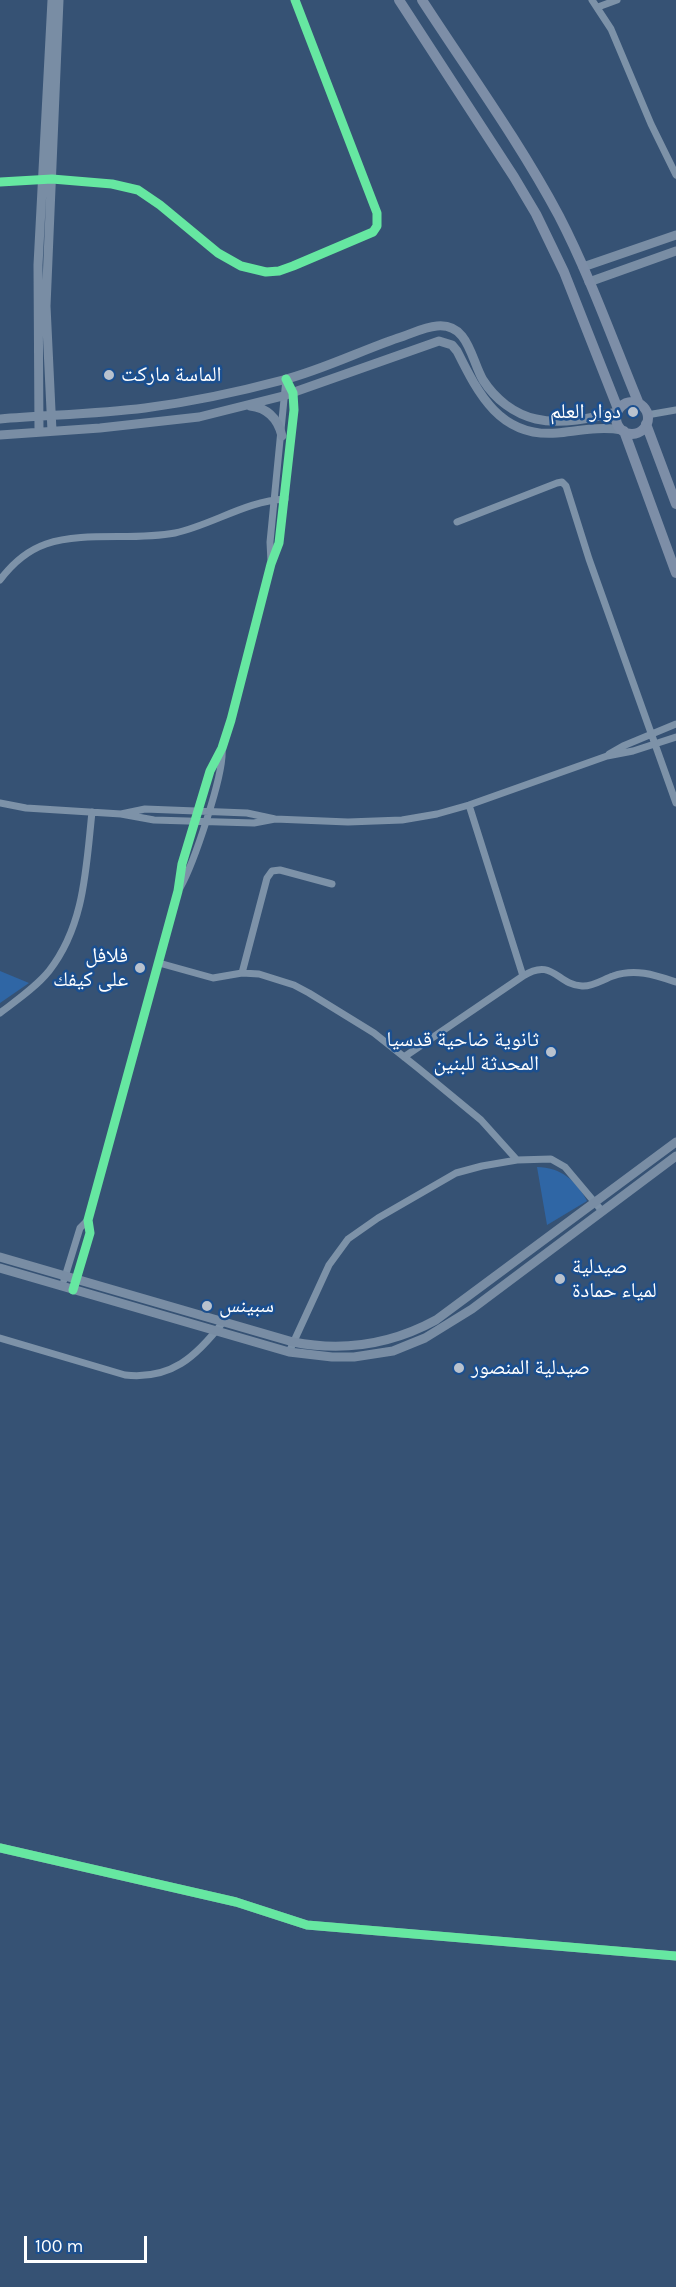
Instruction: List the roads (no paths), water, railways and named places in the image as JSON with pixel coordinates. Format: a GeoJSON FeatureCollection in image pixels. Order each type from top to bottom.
{"type":"FeatureCollection","features":[{"type":"Feature","properties":{"kind":"main road"},"geometry":{"type":"LineString","coordinates":[[47,180],[52,0]]}},
{"type":"Feature","properties":{"kind":"main road"},"geometry":{"type":"LineString","coordinates":[[39,432],[44,374],[42,266],[59,0]]}},
{"type":"Feature","properties":{"kind":"main road"},"geometry":{"type":"LineString","coordinates":[[399,0],[536,214],[564,273],[618,411],[616,418],[623,431],[676,573]]}},
{"type":"Feature","properties":{"kind":"main road"},"geometry":{"type":"LineString","coordinates":[[422,0],[536,176],[559,216],[583,267],[646,420],[676,504]]}},
{"type":"Feature","properties":{"kind":"main road"},"geometry":{"type":"LineString","coordinates":[[583,267],[676,235]]}},
{"type":"Feature","properties":{"kind":"main road"},"geometry":{"type":"LineString","coordinates":[[589,282],[676,251]]}},
{"type":"Feature","properties":{"kind":"main road"},"geometry":{"type":"LineString","coordinates":[[0,419],[146,408],[193,400],[286,379],[437,326],[453,328],[466,339],[482,378],[504,405],[519,414],[554,421],[618,411],[627,403],[639,404]]}},
{"type":"Feature","properties":{"kind":"main road"},"geometry":{"type":"LineString","coordinates":[[445,341],[453,328]]}},
{"type":"Feature","properties":{"kind":"main road"},"geometry":{"type":"LineString","coordinates":[[0,435],[199,417],[293,393],[433,342],[445,341],[457,351],[484,401],[498,415],[515,425],[534,432],[554,433],[599,428],[636,433],[646,420]]}},
{"type":"Feature","properties":{"kind":"main road"},"geometry":{"type":"LineString","coordinates":[[44,374],[52,415],[52,431]]}},
{"type":"Feature","properties":{"kind":"main road"},"geometry":{"type":"LineString","coordinates":[[248,406],[261,409],[273,417],[282,436]]}},
{"type":"Feature","properties":{"kind":"main road"},"geometry":{"type":"LineString","coordinates":[[596,416],[599,428]]}},
{"type":"Feature","properties":{"kind":"main road"},"geometry":{"type":"LineString","coordinates":[[0,1257],[293,1342],[333,1348],[353,1347],[405,1335],[436,1320],[676,1142]]}},
{"type":"Feature","properties":{"kind":"main road"},"geometry":{"type":"LineString","coordinates":[[0,1268],[289,1352],[343,1357],[375,1355],[393,1351],[425,1338],[477,1305],[676,1156]]}},
{"type":"Feature","properties":{"kind":"main road"},"geometry":{"type":"LineString","coordinates":[[471,1295],[477,1305]]}},
{"type":"Feature","properties":{"kind":"main road"},"geometry":{"type":"LineString","coordinates":[[0,1848],[236,1902],[307,1925],[676,1956]]}},
{"type":"Feature","properties":{"kind":"street"},"geometry":{"type":"LineString","coordinates":[[0,182],[47,180],[112,184],[138,190],[160,205],[218,253],[254,270],[279,271],[373,232],[377,226],[377,213],[295,0]]}},
{"type":"Feature","properties":{"kind":"street"},"geometry":{"type":"LineString","coordinates":[[592,0],[619,45],[651,124],[676,175]]}},
{"type":"Feature","properties":{"kind":"street"},"geometry":{"type":"LineString","coordinates":[[598,7],[617,0]]}},
{"type":"Feature","properties":{"kind":"street"},"geometry":{"type":"LineString","coordinates":[[73,1290],[90,1233],[88,1220],[178,891],[180,870],[212,765],[222,748],[271,564],[279,543],[294,410],[293,393],[286,379]]}},
{"type":"Feature","properties":{"kind":"street"},"geometry":{"type":"LineString","coordinates":[[271,564],[270,542],[286,379]]}},
{"type":"Feature","properties":{"kind":"street"},"geometry":{"type":"LineString","coordinates":[[646,420],[676,410]]}},
{"type":"Feature","properties":{"kind":"street"},"geometry":{"type":"LineString","coordinates":[[457,522],[556,483],[565,484],[650,734],[676,803]]}},
{"type":"Feature","properties":{"kind":"street"},"geometry":{"type":"LineString","coordinates":[[0,580],[20,558],[47,544],[76,539],[171,533],[201,525],[261,502],[285,499]]}},
{"type":"Feature","properties":{"kind":"street"},"geometry":{"type":"LineString","coordinates":[[607,756],[623,746],[676,724]]}},
{"type":"Feature","properties":{"kind":"street"},"geometry":{"type":"LineString","coordinates":[[121,814],[145,809],[255,814],[275,819],[376,822],[437,814],[469,805],[607,756],[654,745],[676,737]]}},
{"type":"Feature","properties":{"kind":"street"},"geometry":{"type":"LineString","coordinates":[[178,891],[188,872],[206,821],[222,768],[222,748]]}},
{"type":"Feature","properties":{"kind":"street"},"geometry":{"type":"LineString","coordinates":[[0,803],[26,808],[121,814],[146,819],[254,823],[275,819]]}},
{"type":"Feature","properties":{"kind":"street"},"geometry":{"type":"LineString","coordinates":[[469,805],[523,976]]}},
{"type":"Feature","properties":{"kind":"street"},"geometry":{"type":"LineString","coordinates":[[0,1013],[48,972],[62,953],[72,933],[79,911],[93,812]]}},
{"type":"Feature","properties":{"kind":"street"},"geometry":{"type":"LineString","coordinates":[[242,973],[267,878],[272,871],[280,870],[332,884]]}},
{"type":"Feature","properties":{"kind":"street"},"geometry":{"type":"LineString","coordinates":[[159,963],[213,978],[242,973],[259,974],[301,989],[374,1033],[481,1120],[517,1160]]}},
{"type":"Feature","properties":{"kind":"street"},"geometry":{"type":"LineString","coordinates":[[404,1057],[531,971],[544,969],[581,987],[616,975],[633,972],[650,974],[676,982]]}},
{"type":"Feature","properties":{"kind":"street"},"geometry":{"type":"LineString","coordinates":[[289,1352],[329,1264],[340,1248],[356,1232],[456,1173],[517,1160],[543,1159],[559,1163],[602,1212]]}},
{"type":"Feature","properties":{"kind":"street"},"geometry":{"type":"LineString","coordinates":[[62,1287],[80,1228],[88,1220]]}},
{"type":"Feature","properties":{"kind":"street"},"geometry":{"type":"LineString","coordinates":[[0,1338],[125,1375],[144,1377],[162,1373],[179,1364],[193,1354],[223,1322]]}},
{"type":"Feature","properties":{"kind":"place","name":"الماسة ماركت"},"geometry":{"type":"Point","coordinates":[109,375]}},
{"type":"Feature","properties":{"kind":"place","name":"دوار العلم"},"geometry":{"type":"Point","coordinates":[633,412]}},
{"type":"Feature","properties":{"kind":"place","name":"فلافل على كيفك"},"geometry":{"type":"Point","coordinates":[140,968]}},
{"type":"Feature","properties":{"kind":"place","name":"ثانوية ضاحية قدسيا المحدثة للبنين"},"geometry":{"type":"Point","coordinates":[551,1052]}},
{"type":"Feature","properties":{"kind":"place","name":"صيدلية لمياء حمادة"},"geometry":{"type":"Point","coordinates":[560,1279]}},
{"type":"Feature","properties":{"kind":"place","name":"سبينس"},"geometry":{"type":"Point","coordinates":[207,1306]}},
{"type":"Feature","properties":{"kind":"place","name":"صيدلية المنصور"},"geometry":{"type":"Point","coordinates":[459,1368]}}]}
